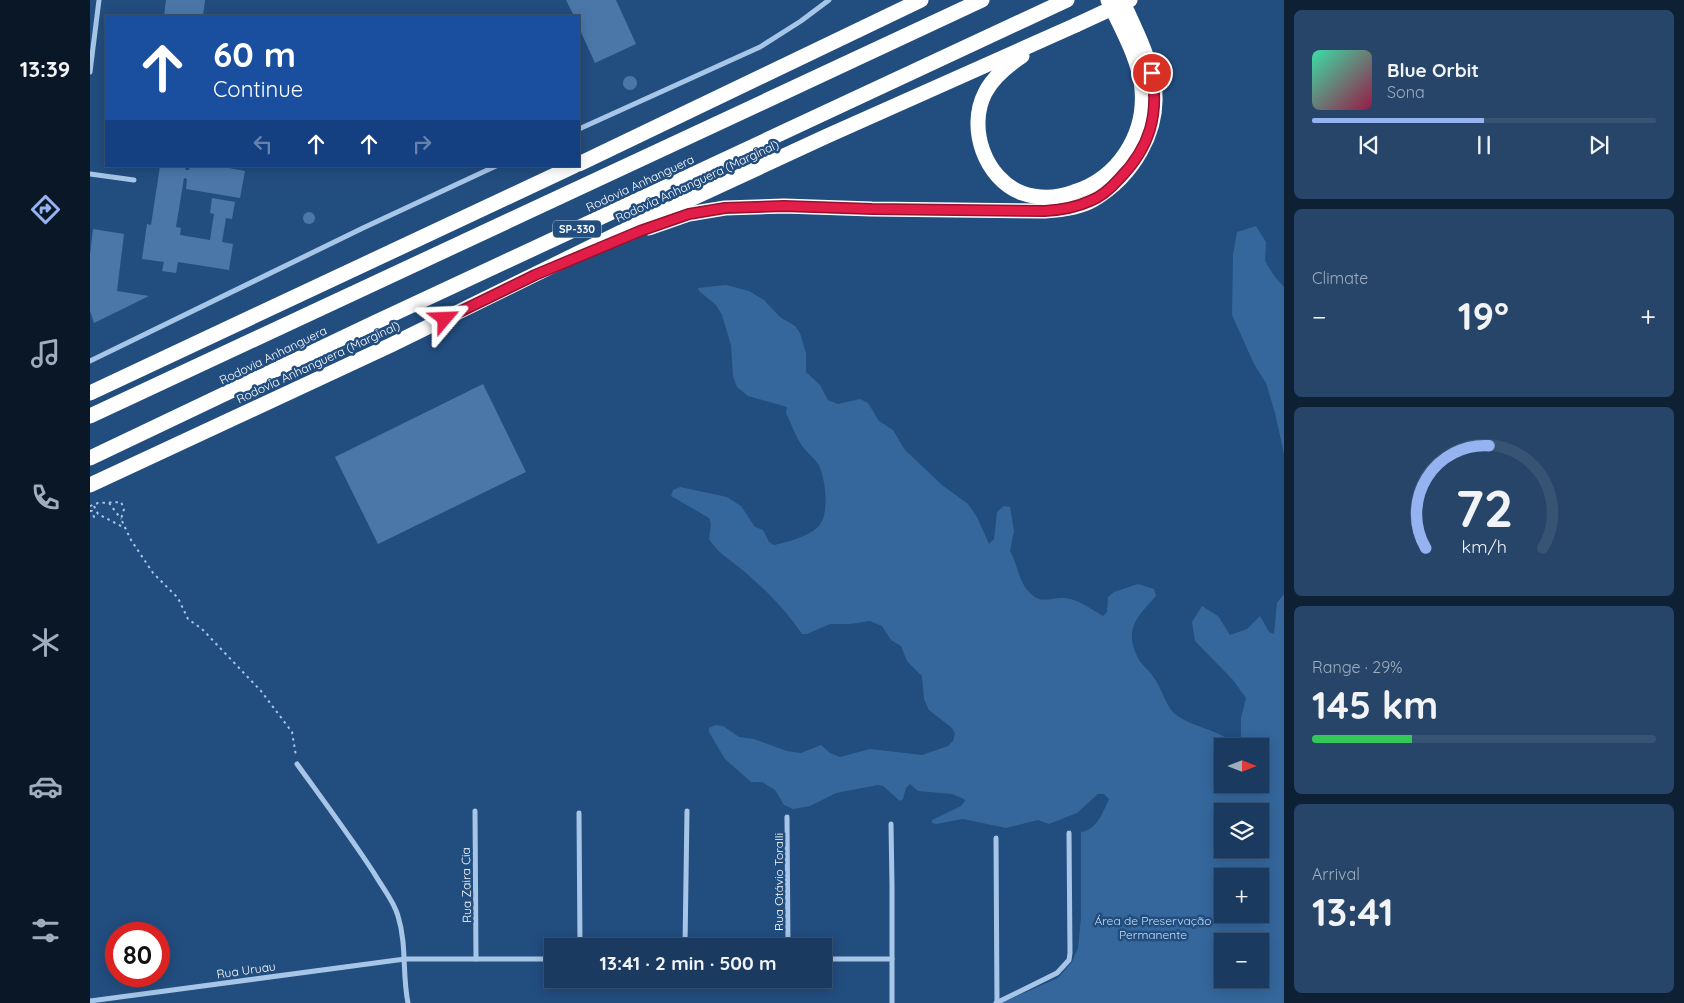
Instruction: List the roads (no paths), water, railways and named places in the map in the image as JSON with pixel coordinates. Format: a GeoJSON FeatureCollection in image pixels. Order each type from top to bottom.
{"type":"FeatureCollection","features":[{"type":"Feature","properties":{"kind":"highway"},"geometry":{"type":"LineString","coordinates":[[776,69],[880,14],[898,0]]}},
{"type":"Feature","properties":{"kind":"highway"},"geometry":{"type":"LineString","coordinates":[[580,164],[921,0]]}},
{"type":"Feature","properties":{"kind":"highway","name":"Rodovia Anhanguera"},"geometry":{"type":"LineString","coordinates":[[90,416],[982,0]]}},
{"type":"Feature","properties":{"kind":"highway"},"geometry":{"type":"LineString","coordinates":[[1050,37],[996,76],[982,100],[977,124],[985,157],[997,174],[1008,185],[1022,193],[1042,197],[1067,195],[1091,186],[1100,180],[1125,155],[1138,126],[1142,107],[1140,79],[1132,54],[1108,0]]}},
{"type":"Feature","properties":{"kind":"highway"},"geometry":{"type":"LineString","coordinates":[[535,275],[640,231],[689,214],[725,208],[784,206],[1045,211],[1068,209],[1092,201],[1111,187],[1136,160],[1148,136],[1154,114],[1155,100],[1152,73],[1144,49],[1122,0]]}},
{"type":"Feature","properties":{"kind":"highway","name":"Rodovia Anhanguera (Marginal)"},"geometry":{"type":"LineString","coordinates":[[90,485],[391,345],[654,216],[1130,0]]}},
{"type":"Feature","properties":{"kind":"highway","name":"Rodovia Anhanguera"},"geometry":{"type":"LineString","coordinates":[[90,458],[1066,1]]}},
{"type":"Feature","properties":{"kind":"highway"},"geometry":{"type":"LineString","coordinates":[[90,393],[572,167]]}},
{"type":"Feature","properties":{"kind":"street"},"geometry":{"type":"LineString","coordinates":[[90,72],[99,0]]}},
{"type":"Feature","properties":{"kind":"street"},"geometry":{"type":"LineString","coordinates":[[580,129],[760,47],[801,21],[828,0]]}},
{"type":"Feature","properties":{"kind":"street"},"geometry":{"type":"LineString","coordinates":[[90,361],[363,228],[494,167]]}},
{"type":"Feature","properties":{"kind":"street"},"geometry":{"type":"LineString","coordinates":[[90,174],[134,180]]}},
{"type":"Feature","properties":{"kind":"street"},"geometry":{"type":"LineString","coordinates":[[297,764],[358,848],[391,900],[401,927],[408,1003]]}},
{"type":"Feature","properties":{"kind":"street","name":"Rua Zaira Cia"},"geometry":{"type":"LineString","coordinates":[[475,811],[476,959]]}},
{"type":"Feature","properties":{"kind":"street"},"geometry":{"type":"LineString","coordinates":[[685,938],[687,812]]}},
{"type":"Feature","properties":{"kind":"street"},"geometry":{"type":"LineString","coordinates":[[579,813],[580,938]]}},
{"type":"Feature","properties":{"kind":"street","name":"Rua Otávio Toralli"},"geometry":{"type":"LineString","coordinates":[[787,817],[788,938]]}},
{"type":"Feature","properties":{"kind":"street"},"geometry":{"type":"LineString","coordinates":[[891,824],[892,1003]]}},
{"type":"Feature","properties":{"kind":"street"},"geometry":{"type":"LineString","coordinates":[[996,838],[996,1003],[1057,973],[1069,960],[1069,832]]}},
{"type":"Feature","properties":{"kind":"street","name":"Rua Uruau"},"geometry":{"type":"LineString","coordinates":[[90,1001],[405,959],[544,959]]}},
{"type":"Feature","properties":{"kind":"street"},"geometry":{"type":"LineString","coordinates":[[832,959],[892,959]]}},
{"type":"Feature","properties":{"kind":"park label","name":"Área de Preservação Permanente"},"geometry":{"type":"Point","coordinates":[1153,927]}}]}
